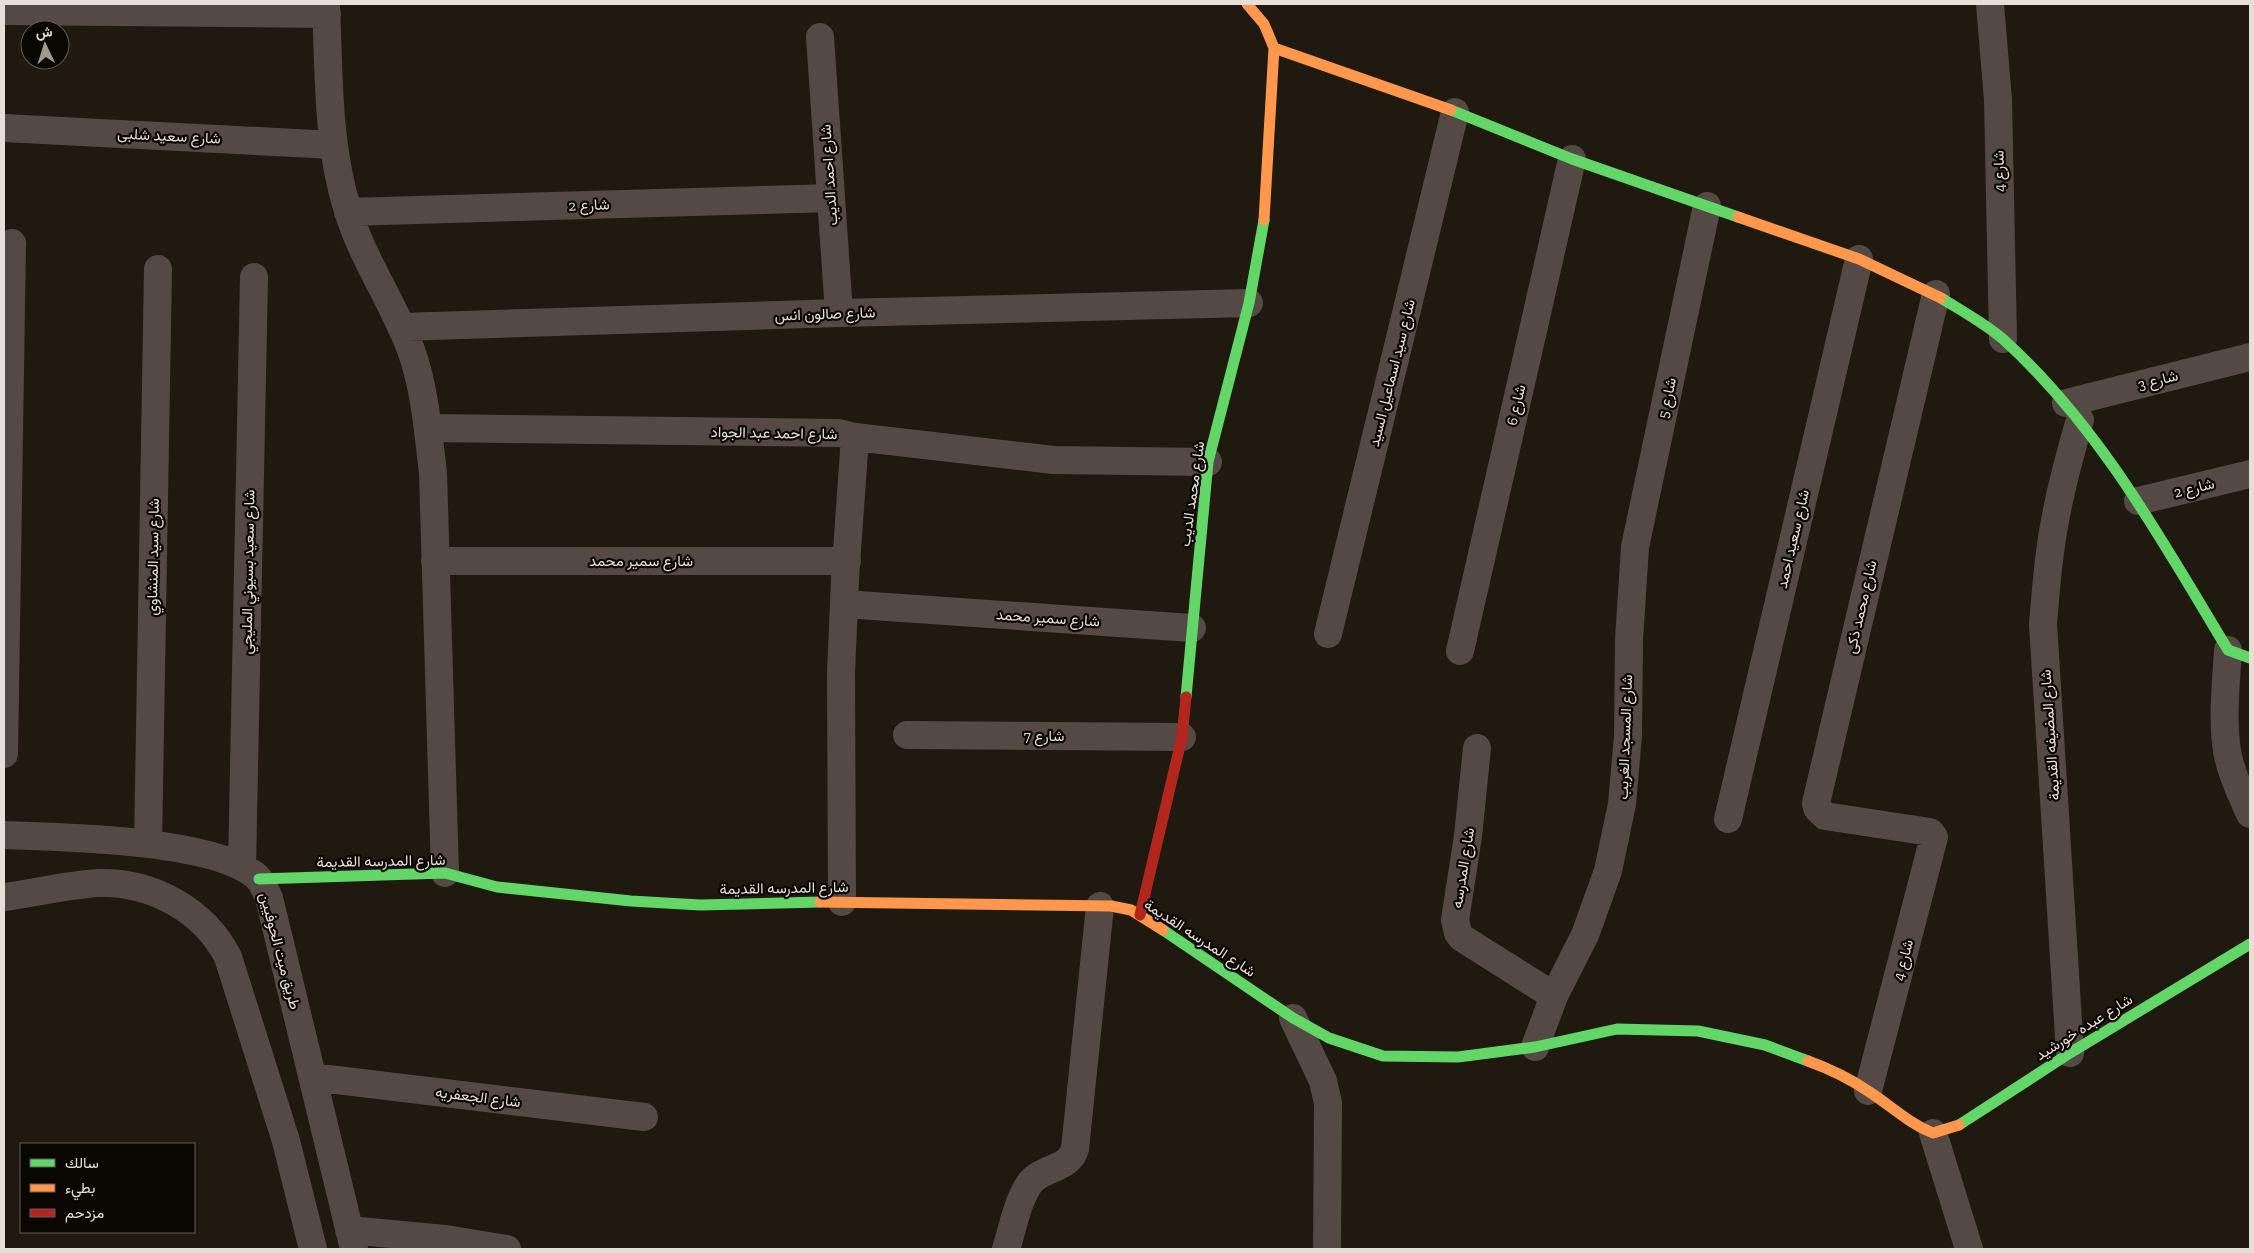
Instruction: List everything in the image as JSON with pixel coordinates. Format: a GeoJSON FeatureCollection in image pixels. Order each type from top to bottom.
{"type":"FeatureCollection","features":[{"type":"Feature","properties":{"kind":"street"},"geometry":{"type":"LineString","coordinates":[[1247,4],[1264,24],[1274,48],[1455,112],[1572,159],[1858,259],[1936,294],[2003,339],[2073,412],[2138,501],[2239,654],[2224,709],[2228,752],[2236,782],[2250,814]]}},
{"type":"Feature","properties":{"kind":"street","name":"شارع 4"},"geometry":{"type":"LineString","coordinates":[[1990,4],[1998,100],[2003,339]]}},
{"type":"Feature","properties":{"kind":"street"},"geometry":{"type":"LineString","coordinates":[[4,11],[326,9],[334,145],[338,174],[348,212],[362,246],[411,350],[422,389],[428,428],[433,473],[445,873]]}},
{"type":"Feature","properties":{"kind":"street","name":"شارع احمد الديب"},"geometry":{"type":"LineString","coordinates":[[820,38],[839,313]]}},
{"type":"Feature","properties":{"kind":"street","name":"شارع محمد الديب"},"geometry":{"type":"LineString","coordinates":[[1140,915],[1182,737],[1208,462],[1249,303],[1264,222],[1274,48]]}},
{"type":"Feature","properties":{"kind":"street","name":"شارع سيد اسماعيل السيد"},"geometry":{"type":"LineString","coordinates":[[1328,634],[1455,112]]}},
{"type":"Feature","properties":{"kind":"street","name":"شارع سعيد شلبى"},"geometry":{"type":"LineString","coordinates":[[4,128],[334,145]]}},
{"type":"Feature","properties":{"kind":"street","name":"شارع 6"},"geometry":{"type":"LineString","coordinates":[[1460,651],[1572,159]]}},
{"type":"Feature","properties":{"kind":"street","name":"شارع 2"},"geometry":{"type":"LineString","coordinates":[[348,212],[831,198]]}},
{"type":"Feature","properties":{"kind":"street","name":"شارع 5"},"geometry":{"type":"LineString","coordinates":[[1632,590],[1635,547],[1707,206]]}},
{"type":"Feature","properties":{"kind":"street"},"geometry":{"type":"LineString","coordinates":[[4,754],[12,243]]}},
{"type":"Feature","properties":{"kind":"street","name":"شارع سعيد احمد"},"geometry":{"type":"LineString","coordinates":[[1728,819],[1858,259]]}},
{"type":"Feature","properties":{"kind":"street","name":"شارع سيد المنشاوي"},"geometry":{"type":"LineString","coordinates":[[148,844],[158,270]]}},
{"type":"Feature","properties":{"kind":"street","name":"شارع سعيد بسيوني المليجي"},"geometry":{"type":"LineString","coordinates":[[250,873],[254,277]]}},
{"type":"Feature","properties":{"kind":"street","name":"شارع محمد ذكى"},"geometry":{"type":"LineString","coordinates":[[1928,832],[1825,816],[1820,813],[1816,803],[1936,294]]}},
{"type":"Feature","properties":{"kind":"street","name":"شارع صالون انس"},"geometry":{"type":"LineString","coordinates":[[400,327],[839,313],[1249,303]]}},
{"type":"Feature","properties":{"kind":"street","name":"شارع 3"},"geometry":{"type":"LineString","coordinates":[[2073,412],[2250,357]]}},
{"type":"Feature","properties":{"kind":"street","name":"شارع المضيفه القديمة"},"geometry":{"type":"LineString","coordinates":[[2070,1053],[2043,624],[2047,572],[2054,521],[2066,470],[2073,412]]}},
{"type":"Feature","properties":{"kind":"street","name":"شارع احمد عبد الجواد"},"geometry":{"type":"LineString","coordinates":[[428,428],[839,433],[854,437],[1053,460],[1208,462]]}},
{"type":"Feature","properties":{"kind":"street"},"geometry":{"type":"LineString","coordinates":[[842,902],[841,673],[854,437]]}},
{"type":"Feature","properties":{"kind":"street","name":"شارع 2"},"geometry":{"type":"LineString","coordinates":[[2138,501],[2250,474]]}},
{"type":"Feature","properties":{"kind":"street","name":"شارع سمير محمد"},"geometry":{"type":"LineString","coordinates":[[435,560],[847,560]]}},
{"type":"Feature","properties":{"kind":"street","name":"شارع المسجد الغريب"},"geometry":{"type":"LineString","coordinates":[[1536,1047],[1554,996],[1585,935],[1608,871],[1622,804],[1628,736],[1627,679],[1632,590]]}},
{"type":"Feature","properties":{"kind":"street","name":"شارع سمير محمد"},"geometry":{"type":"LineString","coordinates":[[844,604],[1192,628]]}},
{"type":"Feature","properties":{"kind":"street","name":"شارع 7"},"geometry":{"type":"LineString","coordinates":[[907,735],[1182,737]]}},
{"type":"Feature","properties":{"kind":"street","name":"شارع المدرسه"},"geometry":{"type":"LineString","coordinates":[[1477,748],[1468,836],[1455,920],[1458,933],[1468,942],[1554,996]]}},
{"type":"Feature","properties":{"kind":"street","name":"شارع 4"},"geometry":{"type":"LineString","coordinates":[[1868,1091],[1934,839],[1934,835],[1928,832]]}},
{"type":"Feature","properties":{"kind":"street"},"geometry":{"type":"LineString","coordinates":[[4,835],[148,844],[211,857],[250,873]]}},
{"type":"Feature","properties":{"kind":"street","name":"شارع المدرسه القديمة"},"geometry":{"type":"LineString","coordinates":[[250,873],[445,873],[497,887],[630,901],[700,905],[842,902],[1100,906],[1121,908],[1140,915],[1293,1018],[1329,1038],[1384,1056],[1458,1058],[1536,1047],[1617,1029],[1698,1031],[1766,1045],[1837,1072],[1868,1091],[1916,1126],[1933,1133]]}},
{"type":"Feature","properties":{"kind":"street","name":"طريق ميت الحوفيين"},"geometry":{"type":"LineString","coordinates":[[250,873],[269,898],[352,1240]]}},
{"type":"Feature","properties":{"kind":"street"},"geometry":{"type":"LineString","coordinates":[[4,897],[99,883],[128,886],[149,891],[188,910],[219,939],[228,957],[286,1141],[313,1249]]}},
{"type":"Feature","properties":{"kind":"street"},"geometry":{"type":"LineString","coordinates":[[1006,1249],[1023,1196],[1031,1182],[1070,1160],[1075,1149],[1100,906]]}},
{"type":"Feature","properties":{"kind":"street","name":"شارع عبده خورشيد"},"geometry":{"type":"LineString","coordinates":[[1933,1133],[1957,1126],[2070,1053],[2250,944]]}},
{"type":"Feature","properties":{"kind":"street"},"geometry":{"type":"LineString","coordinates":[[1293,1018],[1323,1081],[1328,1103],[1327,1249]]}},
{"type":"Feature","properties":{"kind":"street","name":"شارع الجعفريه"},"geometry":{"type":"LineString","coordinates":[[312,1077],[644,1117]]}},
{"type":"Feature","properties":{"kind":"street"},"geometry":{"type":"LineString","coordinates":[[1933,1133],[1970,1249]]}},
{"type":"Feature","properties":{"kind":"street"},"geometry":{"type":"LineString","coordinates":[[352,1240],[445,1239],[507,1249]]}},
{"type":"Feature","properties":{"kind":"traffic: fast"},"geometry":{"type":"LineString","coordinates":[[1451,110],[1572,159],[1738,217]]}},
{"type":"Feature","properties":{"kind":"traffic: fast"},"geometry":{"type":"LineString","coordinates":[[1186,697],[1208,462],[1249,303],[1264,220]]}},
{"type":"Feature","properties":{"kind":"traffic: fast"},"geometry":{"type":"LineString","coordinates":[[1941,298],[1982,323],[2004,340],[2070,410],[2100,448],[2127,487],[2179,568],[2228,650],[2250,658]]}},
{"type":"Feature","properties":{"kind":"traffic: fast"},"geometry":{"type":"LineString","coordinates":[[259,879],[445,873],[497,887],[631,901],[700,905],[820,902]]}},
{"type":"Feature","properties":{"kind":"traffic: fast"},"geometry":{"type":"LineString","coordinates":[[1163,930],[1293,1018],[1329,1038],[1383,1056],[1458,1057],[1535,1047],[1617,1029],[1698,1031],[1765,1045],[1808,1061]]}},
{"type":"Feature","properties":{"kind":"traffic: fast"},"geometry":{"type":"LineString","coordinates":[[1959,1125],[2070,1053],[2250,944]]}},
{"type":"Feature","properties":{"kind":"traffic: slow"},"geometry":{"type":"LineString","coordinates":[[1247,4],[1264,24],[1274,48],[1264,220]]}},
{"type":"Feature","properties":{"kind":"traffic: slow"},"geometry":{"type":"LineString","coordinates":[[1274,48],[1451,110]]}},
{"type":"Feature","properties":{"kind":"traffic: slow"},"geometry":{"type":"LineString","coordinates":[[1738,217],[1859,259],[1941,298]]}},
{"type":"Feature","properties":{"kind":"traffic: slow"},"geometry":{"type":"LineString","coordinates":[[820,902],[1111,906],[1131,910],[1163,930]]}},
{"type":"Feature","properties":{"kind":"traffic: slow"},"geometry":{"type":"LineString","coordinates":[[1808,1061],[1854,1082],[1907,1119],[1933,1133],[1959,1125]]}},
{"type":"Feature","properties":{"kind":"traffic: jam"},"geometry":{"type":"LineString","coordinates":[[1140,915],[1182,737],[1186,697]]}}]}
